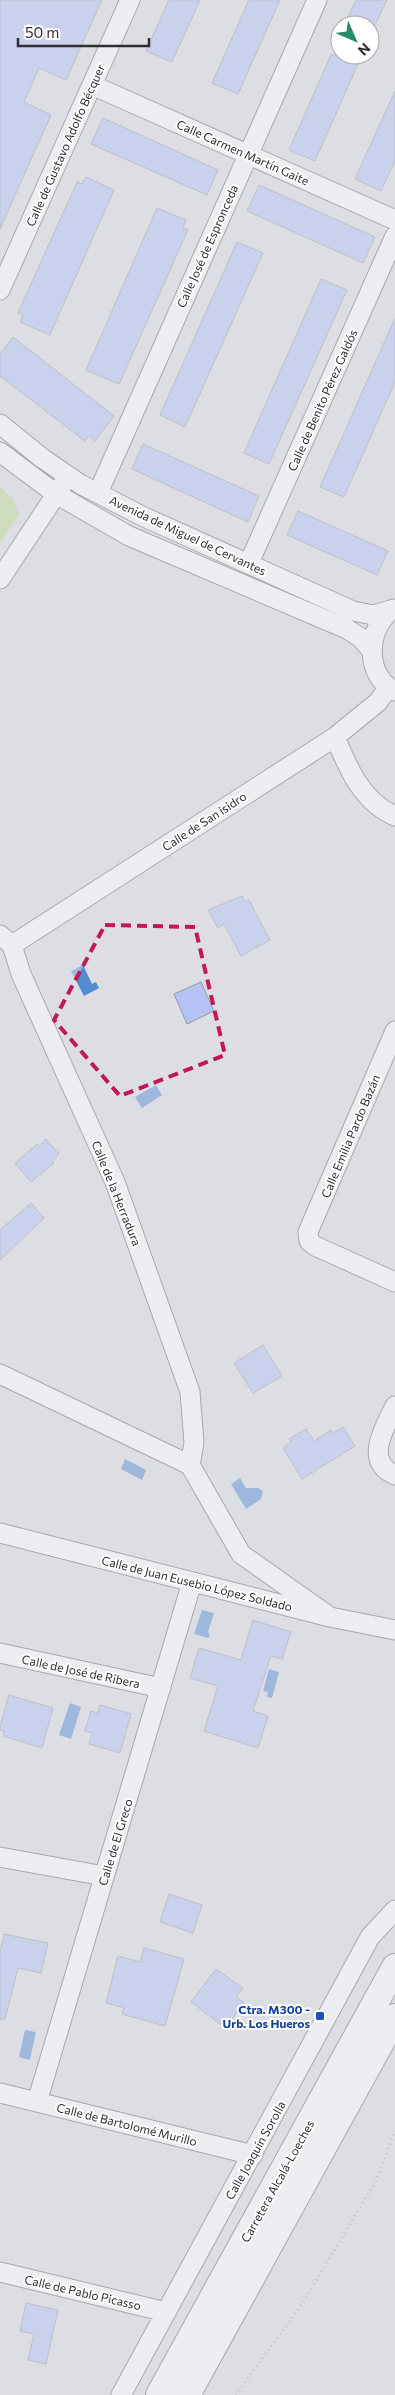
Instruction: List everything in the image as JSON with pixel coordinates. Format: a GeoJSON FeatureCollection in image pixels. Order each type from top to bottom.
{"type":"FeatureCollection","features":[{"type":"Feature","properties":{"kind":"main road","name":"Carretera Alcalá-Loeches"},"geometry":{"type":"LineString","coordinates":[[159,2395],[395,1967]]}},
{"type":"Feature","properties":{"kind":"main road","name":"Carretera Alcalá-Loeches"},"geometry":{"type":"LineString","coordinates":[[187,2395],[395,2017]]}},
{"type":"Feature","properties":{"kind":"street","name":"Calle de Gustavo Adolfo Bécquer"},"geometry":{"type":"LineString","coordinates":[[0,290],[130,0]]}},
{"type":"Feature","properties":{"kind":"street","name":"Calle José de Espronceda"},"geometry":{"type":"LineString","coordinates":[[98,493],[317,0]]}},
{"type":"Feature","properties":{"kind":"street","name":"Calle Carmen Martín Gaite"},"geometry":{"type":"LineString","coordinates":[[92,85],[395,220]]}},
{"type":"Feature","properties":{"kind":"street","name":"Calle de Benito Pérez Galdós"},"geometry":{"type":"LineString","coordinates":[[249,563],[395,236]]}},
{"type":"Feature","properties":{"kind":"street","name":"Avenida de Miguel de Cervantes"},"geometry":{"type":"LineString","coordinates":[[0,424],[68,476],[142,516],[353,611],[372,615],[393,608]]}},
{"type":"Feature","properties":{"kind":"street","name":"Avenida de Miguel de Cervantes"},"geometry":{"type":"LineString","coordinates":[[0,452],[56,494],[129,536],[347,629],[361,638],[372,651]]}},
{"type":"Feature","properties":{"kind":"street"},"geometry":{"type":"LineString","coordinates":[[0,579],[68,476]]}},
{"type":"Feature","properties":{"kind":"street"},"geometry":{"type":"LineString","coordinates":[[392,690],[374,669],[371,642],[381,619],[393,608]]}},
{"type":"Feature","properties":{"kind":"street","name":"Calle de San isidro"},"geometry":{"type":"LineString","coordinates":[[6,940],[335,737],[392,690]]}},
{"type":"Feature","properties":{"kind":"street"},"geometry":{"type":"LineString","coordinates":[[335,737],[350,772],[365,793],[380,808],[395,816]]}},
{"type":"Feature","properties":{"kind":"street","name":"Calle de la Herradura"},"geometry":{"type":"LineString","coordinates":[[6,940],[115,1182],[190,1392],[194,1443],[190,1465]]}},
{"type":"Feature","properties":{"kind":"street","name":"Calle Emilia Pardo Bazán"},"geometry":{"type":"LineString","coordinates":[[395,1031],[308,1232],[309,1241],[315,1246],[395,1282]]}},
{"type":"Feature","properties":{"kind":"street"},"geometry":{"type":"LineString","coordinates":[[0,1374],[190,1465],[241,1554],[330,1617]]}},
{"type":"Feature","properties":{"kind":"street"},"geometry":{"type":"LineString","coordinates":[[395,1406],[377,1446],[378,1456],[386,1469],[395,1475]]}},
{"type":"Feature","properties":{"kind":"street","name":"Calle de Juan Eusebio López Soldado"},"geometry":{"type":"LineString","coordinates":[[0,1533],[330,1617],[395,1630]]}},
{"type":"Feature","properties":{"kind":"street","name":"Calle de El Greco"},"geometry":{"type":"LineString","coordinates":[[36,2102],[192,1582]]}},
{"type":"Feature","properties":{"kind":"street","name":"Calle de José de Ribera"},"geometry":{"type":"LineString","coordinates":[[0,1653],[161,1688]]}},
{"type":"Feature","properties":{"kind":"street"},"geometry":{"type":"LineString","coordinates":[[0,1857],[104,1876]]}},
{"type":"Feature","properties":{"kind":"street","name":"Calle Joaquín Sorolla"},"geometry":{"type":"LineString","coordinates":[[121,2395],[370,1937],[395,1910]]}},
{"type":"Feature","properties":{"kind":"street","name":"Calle de Bartolomé Murillo"},"geometry":{"type":"LineString","coordinates":[[0,2093],[253,2155]]}},
{"type":"Feature","properties":{"kind":"street","name":"Calle de Pablo Picasso"},"geometry":{"type":"LineString","coordinates":[[0,2272],[166,2312]]}},
{"type":"Feature","properties":{"kind":"path"},"geometry":{"type":"LineString","coordinates":[[236,2395],[304,2301],[376,2181],[395,2131]]}},
{"type":"Feature","properties":{"kind":"highlighted area"},"geometry":{"type":"Polygon","coordinates":[[[105,925],[195,927],[225,1055],[120,1096],[54,1020],[105,925]]]}},
{"type":"Feature","properties":{"kind":"green space"},"geometry":{"type":"Polygon","coordinates":[[[0,487],[13,499],[19,515],[0,543],[0,487]]]}},
{"type":"Feature","properties":{"kind":"water"},"geometry":{"type":"Polygon","coordinates":[[[83,965],[92,984],[96,982],[99,988],[84,996],[71,971],[83,965]]]}},
{"type":"Feature","properties":{"kind":"water"},"geometry":{"type":"Polygon","coordinates":[[[156,1085],[162,1095],[142,1108],[135,1097],[156,1085]]]}},
{"type":"Feature","properties":{"kind":"water"},"geometry":{"type":"Polygon","coordinates":[[[125,1459],[146,1470],[142,1480],[121,1469],[125,1459]]]}},
{"type":"Feature","properties":{"kind":"water"},"geometry":{"type":"Polygon","coordinates":[[[240,1478],[246,1488],[258,1488],[263,1491],[261,1499],[246,1509],[231,1484],[240,1478]]]}},
{"type":"Feature","properties":{"kind":"water"},"geometry":{"type":"Polygon","coordinates":[[[202,1610],[214,1613],[208,1638],[194,1634],[202,1610]]]}},
{"type":"Feature","properties":{"kind":"water"},"geometry":{"type":"Polygon","coordinates":[[[269,1669],[279,1672],[272,1698],[267,1697],[268,1692],[263,1691],[269,1669]]]}},
{"type":"Feature","properties":{"kind":"water"},"geometry":{"type":"Polygon","coordinates":[[[70,1703],[81,1707],[71,1739],[59,1735],[70,1703]]]}},
{"type":"Feature","properties":{"kind":"water"},"geometry":{"type":"Polygon","coordinates":[[[25,2030],[36,2032],[30,2060],[19,2057],[25,2030]]]}},
{"type":"Feature","properties":{"kind":"building"},"geometry":{"type":"Polygon","coordinates":[[[0,0],[102,0],[66,80],[39,68],[24,102],[51,115],[0,229],[0,0]]]}},
{"type":"Feature","properties":{"kind":"building"},"geometry":{"type":"Polygon","coordinates":[[[169,0],[200,0],[172,62],[146,51],[169,0]]]}},
{"type":"Feature","properties":{"kind":"building"},"geometry":{"type":"Polygon","coordinates":[[[249,0],[280,0],[238,94],[212,83],[249,0]]]}},
{"type":"Feature","properties":{"kind":"building"},"geometry":{"type":"Polygon","coordinates":[[[356,0],[387,0],[380,15],[349,15],[356,0]]]}},
{"type":"Feature","properties":{"kind":"building"},"geometry":{"type":"Polygon","coordinates":[[[330,57],[330,65],[358,65],[315,161],[289,150],[330,57]]]}},
{"type":"Feature","properties":{"kind":"building"},"geometry":{"type":"Polygon","coordinates":[[[395,91],[395,161],[381,191],[355,179],[395,91]]]}},
{"type":"Feature","properties":{"kind":"building"},"geometry":{"type":"Polygon","coordinates":[[[103,118],[218,170],[207,195],[91,144],[103,118]]]}},
{"type":"Feature","properties":{"kind":"building"},"geometry":{"type":"Polygon","coordinates":[[[86,177],[114,190],[50,335],[20,322],[23,315],[18,313],[77,182],[82,184],[86,177]]]}},
{"type":"Feature","properties":{"kind":"building"},"geometry":{"type":"Polygon","coordinates":[[[259,185],[375,237],[363,263],[247,211],[259,185]]]}},
{"type":"Feature","properties":{"kind":"building"},"geometry":{"type":"Polygon","coordinates":[[[157,208],[186,220],[183,228],[188,230],[119,384],[86,370],[157,208]]]}},
{"type":"Feature","properties":{"kind":"building"},"geometry":{"type":"Polygon","coordinates":[[[237,242],[263,253],[185,427],[160,415],[237,242]]]}},
{"type":"Feature","properties":{"kind":"building"},"geometry":{"type":"Polygon","coordinates":[[[321,279],[347,290],[269,464],[244,453],[321,279]]]}},
{"type":"Feature","properties":{"kind":"building"},"geometry":{"type":"Polygon","coordinates":[[[395,318],[395,382],[344,497],[320,487],[395,318]]]}},
{"type":"Feature","properties":{"kind":"building"},"geometry":{"type":"Polygon","coordinates":[[[13,337],[114,416],[95,441],[89,436],[85,441],[0,376],[0,354],[13,337]]]}},
{"type":"Feature","properties":{"kind":"building"},"geometry":{"type":"Polygon","coordinates":[[[143,444],[259,496],[248,522],[132,469],[143,444]]]}},
{"type":"Feature","properties":{"kind":"building"},"geometry":{"type":"Polygon","coordinates":[[[298,511],[388,551],[377,575],[287,535],[298,511]]]}},
{"type":"Feature","properties":{"kind":"building"},"geometry":{"type":"Polygon","coordinates":[[[242,896],[245,902],[249,900],[270,940],[241,956],[224,924],[218,928],[208,910],[242,896]]]}},
{"type":"Feature","properties":{"kind":"building"},"geometry":{"type":"Polygon","coordinates":[[[201,982],[214,1011],[187,1024],[174,994],[201,982]]]}},
{"type":"Feature","properties":{"kind":"building"},"geometry":{"type":"Polygon","coordinates":[[[46,1139],[59,1154],[52,1161],[54,1163],[31,1182],[15,1163],[37,1144],[39,1146],[46,1139]]]}},
{"type":"Feature","properties":{"kind":"building"},"geometry":{"type":"Polygon","coordinates":[[[31,1203],[44,1218],[0,1260],[0,1230],[31,1203]]]}},
{"type":"Feature","properties":{"kind":"building"},"geometry":{"type":"Polygon","coordinates":[[[263,1345],[282,1376],[253,1393],[234,1363],[263,1345]]]}},
{"type":"Feature","properties":{"kind":"building"},"geometry":{"type":"Polygon","coordinates":[[[343,1427],[355,1446],[302,1479],[283,1448],[291,1442],[289,1439],[306,1429],[314,1441],[331,1430],[333,1433],[343,1427]]]}},
{"type":"Feature","properties":{"kind":"building"},"geometry":{"type":"Polygon","coordinates":[[[253,1620],[291,1632],[282,1659],[271,1656],[253,1711],[268,1716],[258,1748],[204,1731],[218,1686],[190,1678],[199,1648],[241,1660],[253,1620]]]}},
{"type":"Feature","properties":{"kind":"building"},"geometry":{"type":"Polygon","coordinates":[[[9,1695],[53,1708],[42,1748],[3,1736],[4,1731],[0,1730],[0,1726],[9,1695]]]}},
{"type":"Feature","properties":{"kind":"building"},"geometry":{"type":"Polygon","coordinates":[[[100,1705],[131,1714],[120,1753],[89,1744],[92,1733],[85,1731],[91,1711],[98,1713],[100,1705]]]}},
{"type":"Feature","properties":{"kind":"building"},"geometry":{"type":"Polygon","coordinates":[[[169,1894],[202,1905],[193,1933],[160,1922],[169,1894]]]}},
{"type":"Feature","properties":{"kind":"building"},"geometry":{"type":"Polygon","coordinates":[[[4,1934],[48,1943],[41,1973],[18,1968],[5,2019],[0,2019],[0,1952],[4,1934]]]}},
{"type":"Feature","properties":{"kind":"building"},"geometry":{"type":"Polygon","coordinates":[[[144,1948],[184,1959],[165,2026],[122,2014],[124,2008],[106,2003],[118,1956],[140,1962],[144,1948]]]}},
{"type":"Feature","properties":{"kind":"building"},"geometry":{"type":"Polygon","coordinates":[[[216,1969],[243,1988],[236,1997],[244,2003],[225,2028],[191,2002],[216,1969]]]}},
{"type":"Feature","properties":{"kind":"building"},"geometry":{"type":"Polygon","coordinates":[[[26,2303],[58,2310],[46,2364],[28,2360],[34,2334],[20,2331],[26,2303]]]}},
{"type":"Feature","properties":{"kind":"place","name":"Ctra. M300 - Urb. Los Hueros"},"geometry":{"type":"Point","coordinates":[320,2016]}}]}
